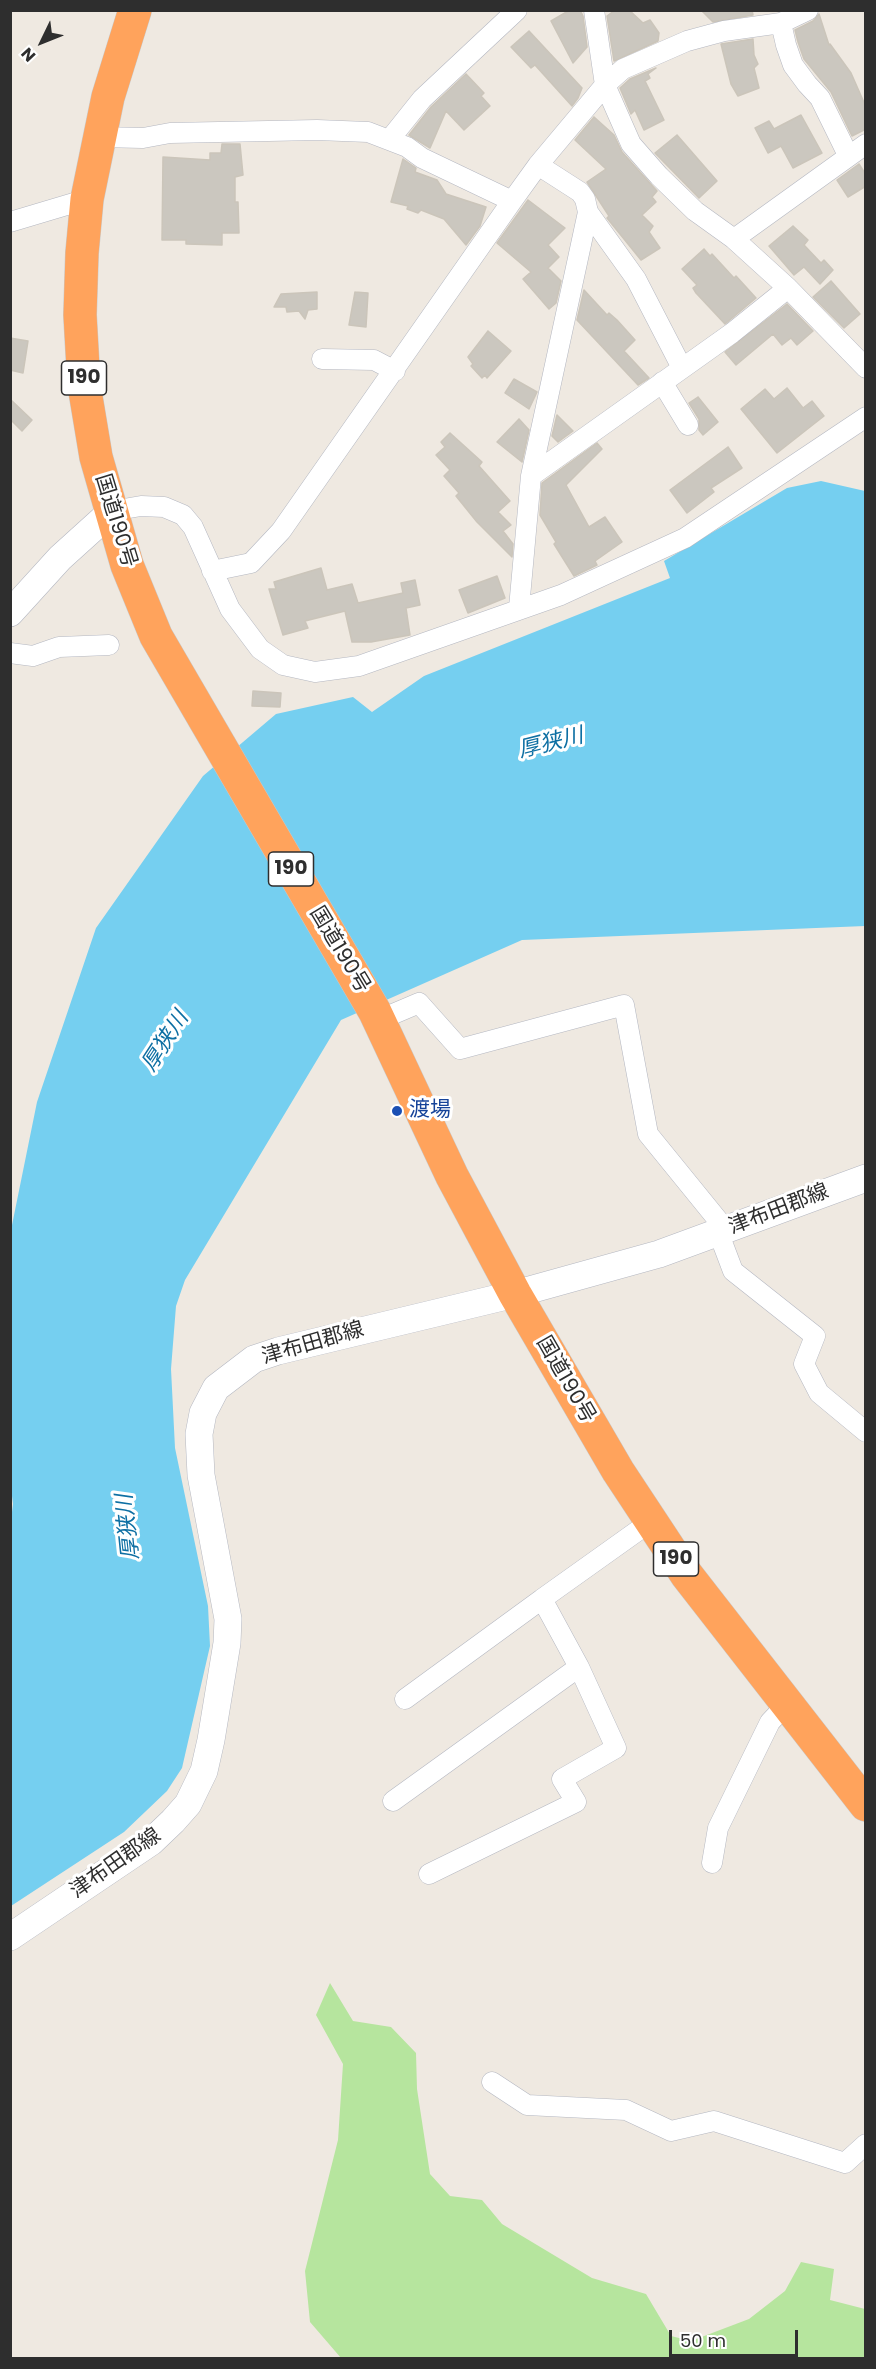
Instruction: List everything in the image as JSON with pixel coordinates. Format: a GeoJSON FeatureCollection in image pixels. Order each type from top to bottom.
{"type":"FeatureCollection","features":[{"type":"Feature","properties":{"kind":"highway","name":"国道190号"},"geometry":{"type":"LineString","coordinates":[[135,10],[108,97],[87,199],[80,304],[84,385],[96,457],[127,565],[156,636],[377,1016],[452,1176],[515,1294],[618,1471],[686,1574],[866,1804]]}},
{"type":"Feature","properties":{"kind":"main road"},"geometry":{"type":"LineString","coordinates":[[10,613],[60,558],[112,511]]}},
{"type":"Feature","properties":{"kind":"main road","name":"津布田郡線"},"geometry":{"type":"LineString","coordinates":[[10,1937],[151,1842],[188,1804],[204,1771],[220,1686],[228,1619],[201,1475],[199,1434],[203,1413],[216,1388],[254,1359],[278,1351],[515,1294],[659,1254],[866,1178]]}},
{"type":"Feature","properties":{"kind":"street"},"geometry":{"type":"LineString","coordinates":[[390,139],[422,99],[517,10]]}},
{"type":"Feature","properties":{"kind":"street"},"geometry":{"type":"LineString","coordinates":[[212,571],[250,563],[281,531],[538,165],[605,85],[623,69],[687,41],[724,31],[781,23],[808,10]]}},
{"type":"Feature","properties":{"kind":"street"},"geometry":{"type":"LineString","coordinates":[[595,11],[605,85],[631,144],[659,176],[695,211],[734,240],[788,288],[866,368]]}},
{"type":"Feature","properties":{"kind":"street"},"geometry":{"type":"LineString","coordinates":[[781,23],[793,64],[820,98],[848,155]]}},
{"type":"Feature","properties":{"kind":"street"},"geometry":{"type":"LineString","coordinates":[[99,137],[143,138],[170,133],[317,130],[368,132],[390,139],[422,158],[512,201]]}},
{"type":"Feature","properties":{"kind":"street"},"geometry":{"type":"LineString","coordinates":[[734,240],[866,144]]}},
{"type":"Feature","properties":{"kind":"street"},"geometry":{"type":"LineString","coordinates":[[538,165],[580,192],[585,199],[588,212],[636,279],[682,369]]}},
{"type":"Feature","properties":{"kind":"street"},"geometry":{"type":"LineString","coordinates":[[10,222],[87,199]]}},
{"type":"Feature","properties":{"kind":"street"},"geometry":{"type":"LineString","coordinates":[[519,608],[531,476],[588,212]]}},
{"type":"Feature","properties":{"kind":"street"},"geometry":{"type":"LineString","coordinates":[[531,476],[732,333],[788,288]]}},
{"type":"Feature","properties":{"kind":"street"},"geometry":{"type":"LineString","coordinates":[[322,359],[374,360],[395,371]]}},
{"type":"Feature","properties":{"kind":"street"},"geometry":{"type":"LineString","coordinates":[[662,382],[688,424]]}},
{"type":"Feature","properties":{"kind":"street"},"geometry":{"type":"LineString","coordinates":[[842,433],[866,402]]}},
{"type":"Feature","properties":{"kind":"street"},"geometry":{"type":"LineString","coordinates":[[112,511],[141,506],[164,507],[183,515],[193,527],[230,609],[260,649],[283,665],[315,672],[359,666],[561,595],[685,538],[866,417]]}},
{"type":"Feature","properties":{"kind":"street"},"geometry":{"type":"LineString","coordinates":[[10,653],[33,656],[59,647],[109,645]]}},
{"type":"Feature","properties":{"kind":"street"},"geometry":{"type":"LineString","coordinates":[[377,1016],[419,1003],[460,1049],[624,1005],[648,1134],[722,1232],[733,1271],[815,1336],[804,1364],[819,1393],[866,1432]]}},
{"type":"Feature","properties":{"kind":"street"},"geometry":{"type":"LineString","coordinates":[[405,1699],[650,1522]]}},
{"type":"Feature","properties":{"kind":"street"},"geometry":{"type":"LineString","coordinates":[[429,1874],[576,1802],[562,1779],[616,1748],[579,1667],[542,1599]]}},
{"type":"Feature","properties":{"kind":"street"},"geometry":{"type":"LineString","coordinates":[[393,1801],[579,1667]]}},
{"type":"Feature","properties":{"kind":"street"},"geometry":{"type":"LineString","coordinates":[[711,1863],[718,1828],[770,1722],[787,1704]]}},
{"type":"Feature","properties":{"kind":"street"},"geometry":{"type":"LineString","coordinates":[[492,2082],[526,2105],[626,2110],[671,2131],[714,2121],[845,2163],[866,2144]]}},
{"type":"Feature","properties":{"kind":"green space"},"geometry":{"type":"Polygon","coordinates":[[[330,1983],[353,2021],[391,2027],[416,2053],[417,2089],[430,2174],[450,2196],[482,2200],[502,2224],[592,2278],[646,2294],[671,2336],[691,2341],[749,2319],[785,2291],[801,2262],[834,2269],[830,2300],[865,2309],[865,2358],[341,2358],[310,2322],[305,2271],[338,2140],[343,2064],[316,2015],[330,1983]]]}},
{"type":"Feature","properties":{"kind":"water","name":"厚狭川"},"geometry":{"type":"Polygon","coordinates":[[[821,481],[865,491],[865,926],[522,940],[341,1020],[185,1280],[176,1306],[171,1369],[175,1448],[208,1606],[210,1646],[182,1768],[167,1791],[124,1832],[11,1906],[10,1528],[13,1504],[10,1480],[11,1230],[37,1102],[96,928],[203,776],[276,714],[353,697],[372,712],[424,676],[670,578],[664,561],[787,488],[821,481]]]}},
{"type":"Feature","properties":{"kind":"building"},"geometry":{"type":"Polygon","coordinates":[[[570,10],[580,10],[583,16],[587,47],[573,63],[551,21],[570,10]]]}},
{"type":"Feature","properties":{"kind":"building"},"geometry":{"type":"Polygon","coordinates":[[[615,10],[629,10],[643,23],[650,20],[659,33],[658,41],[614,61],[607,16],[615,10]]]}},
{"type":"Feature","properties":{"kind":"building"},"geometry":{"type":"Polygon","coordinates":[[[701,10],[752,10],[753,15],[713,22],[701,10]]]}},
{"type":"Feature","properties":{"kind":"building"},"geometry":{"type":"Polygon","coordinates":[[[819,14],[829,45],[851,73],[866,107],[866,129],[852,136],[831,92],[804,59],[798,42],[795,30],[813,21],[819,14]]]}},
{"type":"Feature","properties":{"kind":"building"},"geometry":{"type":"Polygon","coordinates":[[[529,31],[582,88],[572,106],[535,65],[531,68],[511,47],[529,31]]]}},
{"type":"Feature","properties":{"kind":"building"},"geometry":{"type":"Polygon","coordinates":[[[753,39],[754,55],[758,64],[754,68],[759,88],[738,96],[731,84],[721,44],[753,39]]]}},
{"type":"Feature","properties":{"kind":"building"},"geometry":{"type":"Polygon","coordinates":[[[656,68],[648,74],[650,78],[645,81],[664,120],[644,130],[635,110],[631,114],[620,88],[630,79],[656,68]]]}},
{"type":"Feature","properties":{"kind":"building"},"geometry":{"type":"Polygon","coordinates":[[[466,74],[484,93],[481,96],[490,106],[464,130],[446,111],[430,148],[409,135],[431,107],[466,74]]]}},
{"type":"Feature","properties":{"kind":"building"},"geometry":{"type":"Polygon","coordinates":[[[801,115],[822,153],[793,168],[781,146],[768,153],[755,128],[769,121],[774,129],[801,115]]]}},
{"type":"Feature","properties":{"kind":"building"},"geometry":{"type":"Polygon","coordinates":[[[594,117],[614,135],[622,152],[657,191],[652,197],[656,202],[642,215],[653,226],[649,232],[660,248],[641,260],[607,218],[609,216],[587,182],[606,169],[575,140],[594,117]]]}},
{"type":"Feature","properties":{"kind":"building"},"geometry":{"type":"Polygon","coordinates":[[[677,135],[717,181],[699,198],[655,153],[677,135]]]}},
{"type":"Feature","properties":{"kind":"building"},"geometry":{"type":"Polygon","coordinates":[[[222,144],[240,144],[243,175],[235,177],[239,233],[222,233],[222,245],[186,244],[186,240],[162,240],[163,157],[210,160],[210,153],[221,153],[222,144]]]}},
{"type":"Feature","properties":{"kind":"building"},"geometry":{"type":"Polygon","coordinates":[[[403,159],[416,168],[415,172],[437,180],[446,194],[486,207],[480,226],[466,245],[444,219],[421,210],[418,213],[407,209],[408,206],[391,202],[403,159]]]}},
{"type":"Feature","properties":{"kind":"building"},"geometry":{"type":"Polygon","coordinates":[[[859,164],[866,175],[866,186],[848,197],[837,180],[859,164]]]}},
{"type":"Feature","properties":{"kind":"building"},"geometry":{"type":"Polygon","coordinates":[[[528,200],[565,228],[548,245],[559,257],[548,268],[561,281],[556,303],[549,309],[523,279],[531,272],[497,243],[528,200]]]}},
{"type":"Feature","properties":{"kind":"building"},"geometry":{"type":"Polygon","coordinates":[[[793,226],[808,240],[804,245],[821,263],[824,260],[833,270],[820,284],[804,267],[794,275],[769,246],[793,226]]]}},
{"type":"Feature","properties":{"kind":"building"},"geometry":{"type":"Polygon","coordinates":[[[704,249],[710,256],[712,254],[734,278],[736,276],[756,298],[725,324],[696,293],[693,288],[697,285],[682,269],[704,249]]]}},
{"type":"Feature","properties":{"kind":"building"},"geometry":{"type":"Polygon","coordinates":[[[831,281],[860,314],[844,328],[813,297],[831,281]]]}},
{"type":"Feature","properties":{"kind":"building"},"geometry":{"type":"Polygon","coordinates":[[[584,290],[635,340],[624,351],[649,378],[638,385],[577,320],[584,290]]]}},
{"type":"Feature","properties":{"kind":"building"},"geometry":{"type":"Polygon","coordinates":[[[317,292],[317,309],[308,310],[305,319],[299,311],[287,312],[286,307],[274,307],[281,294],[317,292]]]}},
{"type":"Feature","properties":{"kind":"building"},"geometry":{"type":"Polygon","coordinates":[[[355,292],[368,293],[366,327],[349,325],[355,292]]]}},
{"type":"Feature","properties":{"kind":"building"},"geometry":{"type":"Polygon","coordinates":[[[787,304],[813,331],[797,345],[791,338],[782,345],[773,334],[736,365],[725,352],[787,304]]]}},
{"type":"Feature","properties":{"kind":"building"},"geometry":{"type":"Polygon","coordinates":[[[488,331],[511,351],[487,378],[485,375],[482,378],[471,366],[473,364],[468,357],[488,331]]]}},
{"type":"Feature","properties":{"kind":"building"},"geometry":{"type":"Polygon","coordinates":[[[10,338],[28,341],[23,373],[10,370],[10,338]]]}},
{"type":"Feature","properties":{"kind":"building"},"geometry":{"type":"Polygon","coordinates":[[[514,379],[537,392],[529,409],[505,393],[514,379]]]}},
{"type":"Feature","properties":{"kind":"building"},"geometry":{"type":"Polygon","coordinates":[[[787,388],[803,408],[812,401],[824,416],[777,453],[741,409],[765,389],[774,399],[787,388]]]}},
{"type":"Feature","properties":{"kind":"building"},"geometry":{"type":"Polygon","coordinates":[[[698,397],[718,422],[703,435],[699,430],[699,419],[689,403],[698,397]]]}},
{"type":"Feature","properties":{"kind":"building"},"geometry":{"type":"Polygon","coordinates":[[[10,399],[32,420],[22,431],[10,419],[10,399]]]}},
{"type":"Feature","properties":{"kind":"building"},"geometry":{"type":"Polygon","coordinates":[[[557,415],[573,431],[558,442],[552,436],[557,415]]]}},
{"type":"Feature","properties":{"kind":"building"},"geometry":{"type":"Polygon","coordinates":[[[519,419],[529,430],[522,462],[497,442],[519,419]]]}},
{"type":"Feature","properties":{"kind":"building"},"geometry":{"type":"Polygon","coordinates":[[[450,433],[482,462],[479,466],[510,501],[498,512],[511,525],[503,531],[513,544],[512,557],[477,522],[456,496],[459,493],[444,476],[450,470],[436,455],[445,447],[441,442],[450,433]]]}},
{"type":"Feature","properties":{"kind":"building"},"geometry":{"type":"Polygon","coordinates":[[[597,443],[602,449],[566,485],[589,527],[605,517],[622,542],[595,561],[597,565],[574,576],[554,544],[556,542],[540,515],[542,483],[597,443]]]}},
{"type":"Feature","properties":{"kind":"building"},"geometry":{"type":"Polygon","coordinates":[[[728,447],[742,468],[711,488],[714,492],[687,513],[670,490],[728,447]]]}},
{"type":"Feature","properties":{"kind":"building"},"geometry":{"type":"Polygon","coordinates":[[[321,568],[327,590],[352,584],[358,603],[403,593],[401,583],[415,580],[420,605],[406,608],[410,635],[371,642],[352,642],[345,611],[305,621],[308,628],[283,635],[269,589],[276,589],[274,582],[321,568]]]}},
{"type":"Feature","properties":{"kind":"building"},"geometry":{"type":"Polygon","coordinates":[[[497,576],[505,598],[468,613],[459,590],[497,576]]]}},
{"type":"Feature","properties":{"kind":"building"},"geometry":{"type":"Polygon","coordinates":[[[253,691],[281,693],[280,707],[252,706],[253,691]]]}},
{"type":"Feature","properties":{"kind":"place","name":"渡場"},"geometry":{"type":"Point","coordinates":[397,1111]}}]}
